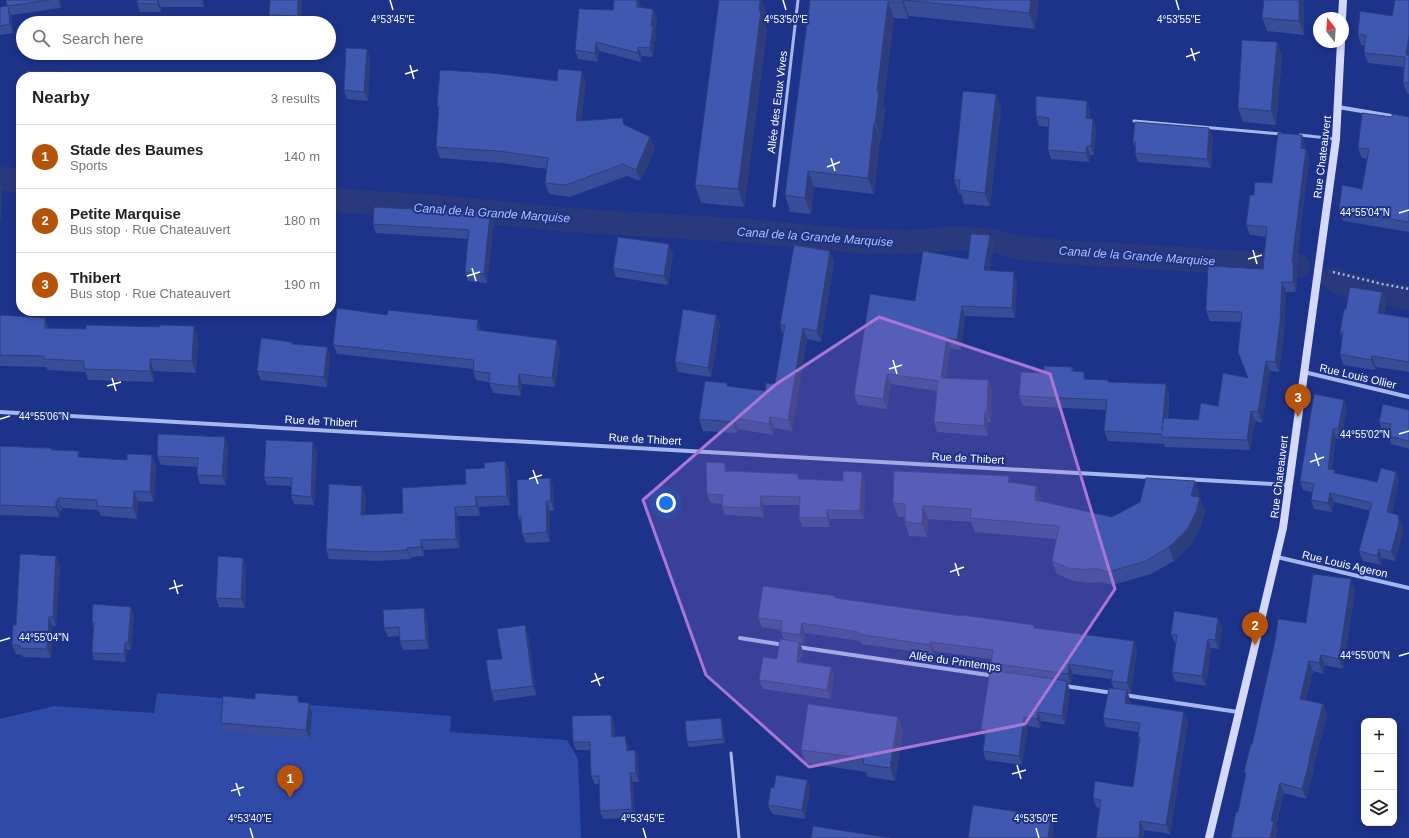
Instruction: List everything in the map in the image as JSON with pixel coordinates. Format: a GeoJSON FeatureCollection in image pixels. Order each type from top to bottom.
{"type":"FeatureCollection","features":[{"type":"Feature","properties":{"kind":"street"},"geometry":{"type":"LineString","coordinates":[[1342,12],[1343,0]]}},
{"type":"Feature","properties":{"kind":"street","name":"Rue Chateauvert"},"geometry":{"type":"LineString","coordinates":[[1209,838],[1283,528],[1336,139],[1341,48]]}},
{"type":"Feature","properties":{"kind":"street"},"geometry":{"type":"LineString","coordinates":[[1338,107],[1402,118]]}},
{"type":"Feature","properties":{"kind":"street","name":"Rue Louis Ollier"},"geometry":{"type":"LineString","coordinates":[[1304,372],[1409,397]]}},
{"type":"Feature","properties":{"kind":"street","name":"Rue de Thibert"},"geometry":{"type":"LineString","coordinates":[[0,412],[1289,485]]}},
{"type":"Feature","properties":{"kind":"street","name":"Rue Louis Ageron"},"geometry":{"type":"LineString","coordinates":[[1277,557],[1409,588]]}},
{"type":"Feature","properties":{"kind":"street"},"geometry":{"type":"LineString","coordinates":[[740,638],[788,645]]}},
{"type":"Feature","properties":{"kind":"street","name":"Allée du Printemps"},"geometry":{"type":"LineString","coordinates":[[796,646],[1001,677]]}},
{"type":"Feature","properties":{"kind":"street"},"geometry":{"type":"LineString","coordinates":[[1057,685],[1238,712]]}},
{"type":"Feature","properties":{"kind":"lane","name":"Allée des Eaux Vives"},"geometry":{"type":"LineString","coordinates":[[774,206],[798,0]]}},
{"type":"Feature","properties":{"kind":"lane"},"geometry":{"type":"LineString","coordinates":[[1134,121],[1282,134]]}},
{"type":"Feature","properties":{"kind":"lane"},"geometry":{"type":"LineString","coordinates":[[1297,135],[1336,139]]}},
{"type":"Feature","properties":{"kind":"lane"},"geometry":{"type":"LineString","coordinates":[[731,753],[739,838]]}},
{"type":"Feature","properties":{"kind":"path"},"geometry":{"type":"LineString","coordinates":[[1318,268],[1409,289]]}},
{"type":"Feature","properties":{"kind":"highlighted area"},"geometry":{"type":"Polygon","coordinates":[[[879,317],[1050,374],[1115,589],[1025,724],[809,767],[706,675],[643,500],[775,385],[879,317]]]}},
{"type":"Feature","properties":{"kind":"shaded area"},"geometry":{"type":"Polygon","coordinates":[[[157,693],[451,716],[450,732],[567,740],[578,759],[581,838],[0,838],[0,719],[54,706],[154,713],[157,693]]]}},
{"type":"Feature","properties":{"kind":"building"},"geometry":{"type":"Polygon","coordinates":[[[6,0],[50,0],[7,6],[6,0]]]}},
{"type":"Feature","properties":{"kind":"building"},"geometry":{"type":"Polygon","coordinates":[[[137,0],[158,0],[157,4],[137,3],[137,0]]]}},
{"type":"Feature","properties":{"kind":"building"},"geometry":{"type":"Polygon","coordinates":[[[270,0],[298,0],[298,16],[269,15],[270,0]]]}},
{"type":"Feature","properties":{"kind":"building"},"geometry":{"type":"Polygon","coordinates":[[[614,0],[637,0],[637,7],[653,9],[651,26],[653,26],[650,48],[638,47],[638,53],[596,42],[595,53],[575,50],[579,9],[613,10],[614,0]]]}},
{"type":"Feature","properties":{"kind":"building"},"geometry":{"type":"Polygon","coordinates":[[[719,0],[760,0],[759,11],[761,11],[738,189],[695,185],[719,0]]]}},
{"type":"Feature","properties":{"kind":"building"},"geometry":{"type":"Polygon","coordinates":[[[810,0],[903,0],[902,2],[888,2],[877,92],[879,93],[868,178],[808,171],[805,198],[785,195],[810,0]]]}},
{"type":"Feature","properties":{"kind":"building"},"geometry":{"type":"Polygon","coordinates":[[[904,0],[1031,0],[1029,13],[904,0]]]}},
{"type":"Feature","properties":{"kind":"building"},"geometry":{"type":"Polygon","coordinates":[[[1264,0],[1299,0],[1299,21],[1262,18],[1264,0]]]}},
{"type":"Feature","properties":{"kind":"building"},"geometry":{"type":"Polygon","coordinates":[[[1395,0],[1409,0],[1409,35],[1406,55],[1409,55],[1409,83],[1403,83],[1405,57],[1364,53],[1366,35],[1358,34],[1360,11],[1392,16],[1395,0]]]}},
{"type":"Feature","properties":{"kind":"building"},"geometry":{"type":"Polygon","coordinates":[[[8,6],[10,24],[0,26],[0,7],[8,6]]]}},
{"type":"Feature","properties":{"kind":"building"},"geometry":{"type":"Polygon","coordinates":[[[1242,40],[1277,42],[1271,111],[1238,108],[1242,40]]]}},
{"type":"Feature","properties":{"kind":"building"},"geometry":{"type":"Polygon","coordinates":[[[346,48],[367,49],[364,92],[344,90],[346,48]]]}},
{"type":"Feature","properties":{"kind":"building"},"geometry":{"type":"Polygon","coordinates":[[[558,69],[582,71],[576,121],[623,118],[623,124],[650,137],[636,170],[623,164],[566,185],[545,183],[548,158],[498,151],[436,147],[440,70],[492,73],[557,81],[558,69]]]}},
{"type":"Feature","properties":{"kind":"building"},"geometry":{"type":"Polygon","coordinates":[[[26,71],[67,72],[26,72],[26,71]]]}},
{"type":"Feature","properties":{"kind":"building"},"geometry":{"type":"Polygon","coordinates":[[[963,91],[996,94],[985,193],[959,190],[960,180],[954,180],[963,91]]]}},
{"type":"Feature","properties":{"kind":"building"},"geometry":{"type":"Polygon","coordinates":[[[1036,96],[1087,101],[1086,118],[1093,119],[1091,146],[1087,146],[1086,153],[1048,150],[1049,118],[1036,116],[1036,96]]]}},
{"type":"Feature","properties":{"kind":"building"},"geometry":{"type":"Polygon","coordinates":[[[1362,113],[1392,117],[1392,114],[1409,117],[1409,222],[1339,211],[1342,185],[1362,189],[1369,149],[1358,148],[1362,113]]]}},
{"type":"Feature","properties":{"kind":"building"},"geometry":{"type":"Polygon","coordinates":[[[1135,122],[1209,128],[1207,159],[1135,153],[1136,142],[1133,141],[1135,122]]]}},
{"type":"Feature","properties":{"kind":"building"},"geometry":{"type":"Polygon","coordinates":[[[1278,133],[1302,135],[1301,148],[1306,149],[1292,262],[1293,282],[1282,282],[1280,322],[1275,362],[1266,361],[1258,412],[1251,411],[1247,440],[1162,437],[1162,434],[1104,431],[1107,400],[1019,396],[1021,372],[1044,373],[1044,366],[1072,367],[1072,371],[1084,372],[1084,379],[1108,380],[1108,382],[1166,384],[1163,418],[1198,420],[1201,403],[1218,406],[1223,373],[1248,378],[1238,352],[1242,312],[1206,311],[1208,266],[1263,269],[1267,227],[1246,225],[1250,195],[1254,195],[1255,182],[1272,183],[1278,133]]]}},
{"type":"Feature","properties":{"kind":"building"},"geometry":{"type":"Polygon","coordinates":[[[374,207],[471,212],[471,210],[490,213],[484,274],[465,272],[469,230],[373,224],[374,207]]]}},
{"type":"Feature","properties":{"kind":"building"},"geometry":{"type":"Polygon","coordinates":[[[971,234],[990,235],[984,270],[1014,272],[1012,308],[962,306],[957,340],[947,338],[941,378],[988,380],[987,413],[985,412],[984,426],[934,422],[938,381],[887,374],[883,399],[854,395],[870,294],[915,301],[923,251],[968,259],[971,234]]]}},
{"type":"Feature","properties":{"kind":"building"},"geometry":{"type":"Polygon","coordinates":[[[618,237],[669,244],[664,276],[613,268],[618,237]]]}},
{"type":"Feature","properties":{"kind":"building"},"geometry":{"type":"Polygon","coordinates":[[[794,245],[830,251],[817,331],[803,328],[788,420],[770,417],[769,424],[734,418],[733,422],[699,419],[705,381],[727,383],[727,386],[765,391],[766,383],[775,384],[785,325],[780,325],[794,245]]]}},
{"type":"Feature","properties":{"kind":"building"},"geometry":{"type":"Polygon","coordinates":[[[1350,287],[1382,292],[1378,313],[1409,318],[1409,362],[1372,356],[1371,360],[1340,354],[1343,332],[1340,332],[1350,287]]]}},
{"type":"Feature","properties":{"kind":"building"},"geometry":{"type":"Polygon","coordinates":[[[337,308],[387,315],[388,310],[478,320],[477,330],[557,340],[552,378],[519,374],[518,387],[489,383],[490,373],[473,371],[474,360],[333,345],[337,308]]]}},
{"type":"Feature","properties":{"kind":"building"},"geometry":{"type":"Polygon","coordinates":[[[683,309],[716,315],[708,368],[675,362],[683,309]]]}},
{"type":"Feature","properties":{"kind":"building"},"geometry":{"type":"Polygon","coordinates":[[[0,315],[45,318],[45,328],[86,329],[86,325],[160,327],[160,325],[194,326],[192,361],[150,359],[150,371],[84,369],[84,361],[44,359],[44,356],[0,355],[0,315]]]}},
{"type":"Feature","properties":{"kind":"building"},"geometry":{"type":"Polygon","coordinates":[[[261,338],[292,342],[292,344],[327,347],[324,377],[257,371],[261,338]]]}},
{"type":"Feature","properties":{"kind":"building"},"geometry":{"type":"Polygon","coordinates":[[[1314,394],[1344,400],[1338,429],[1333,429],[1328,469],[1335,470],[1334,473],[1377,482],[1381,468],[1396,472],[1387,512],[1398,515],[1399,523],[1391,552],[1379,549],[1377,556],[1359,551],[1372,503],[1330,493],[1328,503],[1311,500],[1314,484],[1300,481],[1314,394]]]}},
{"type":"Feature","properties":{"kind":"building"},"geometry":{"type":"Polygon","coordinates":[[[1383,404],[1409,410],[1409,441],[1388,436],[1391,424],[1379,422],[1383,404]]]}},
{"type":"Feature","properties":{"kind":"building"},"geometry":{"type":"Polygon","coordinates":[[[158,434],[225,437],[222,476],[197,475],[198,458],[157,456],[158,434]]]}},
{"type":"Feature","properties":{"kind":"building"},"geometry":{"type":"Polygon","coordinates":[[[266,440],[313,442],[311,497],[291,495],[292,478],[264,477],[266,440]]]}},
{"type":"Feature","properties":{"kind":"building"},"geometry":{"type":"Polygon","coordinates":[[[0,446],[52,448],[51,450],[79,451],[78,457],[127,460],[127,454],[152,455],[150,492],[134,491],[133,508],[97,506],[97,500],[58,498],[58,501],[56,501],[56,507],[0,505],[0,446]]]}},
{"type":"Feature","properties":{"kind":"building"},"geometry":{"type":"Polygon","coordinates":[[[505,461],[507,496],[475,497],[477,506],[455,507],[456,539],[421,540],[421,547],[407,548],[407,550],[376,552],[326,549],[329,484],[362,486],[361,515],[403,513],[402,488],[466,484],[465,469],[485,468],[484,463],[505,461]]]}},
{"type":"Feature","properties":{"kind":"building"},"geometry":{"type":"Polygon","coordinates":[[[706,462],[725,463],[725,471],[798,474],[798,479],[843,481],[843,471],[862,472],[860,511],[827,510],[827,518],[799,518],[800,497],[761,496],[760,508],[722,507],[723,495],[707,494],[706,462]]]}},
{"type":"Feature","properties":{"kind":"building"},"geometry":{"type":"Polygon","coordinates":[[[894,471],[1009,476],[1008,482],[1036,486],[1035,500],[1112,517],[1140,502],[1146,478],[1195,481],[1191,496],[1200,497],[1196,512],[1187,530],[1169,547],[1146,561],[1108,572],[1095,568],[1086,570],[1068,568],[1052,561],[1059,526],[970,518],[971,509],[923,506],[922,524],[905,522],[905,504],[893,503],[894,471]]]}},
{"type":"Feature","properties":{"kind":"building"},"geometry":{"type":"Polygon","coordinates":[[[550,478],[551,501],[546,501],[547,532],[522,534],[521,516],[518,516],[517,480],[550,478]]]}},
{"type":"Feature","properties":{"kind":"building"},"geometry":{"type":"Polygon","coordinates":[[[20,554],[56,556],[53,617],[49,617],[47,649],[20,648],[20,645],[12,645],[13,625],[16,625],[20,554]]]}},
{"type":"Feature","properties":{"kind":"building"},"geometry":{"type":"Polygon","coordinates":[[[218,556],[243,558],[241,599],[216,598],[218,556]]]}},
{"type":"Feature","properties":{"kind":"building"},"geometry":{"type":"Polygon","coordinates":[[[1313,574],[1351,579],[1339,659],[1321,655],[1319,663],[1309,661],[1300,699],[1323,704],[1302,789],[1280,783],[1271,821],[1274,821],[1270,838],[1231,838],[1246,773],[1244,772],[1251,744],[1252,745],[1275,641],[1278,619],[1306,623],[1313,574]]]}},
{"type":"Feature","properties":{"kind":"building"},"geometry":{"type":"Polygon","coordinates":[[[763,586],[835,596],[835,598],[1034,625],[1034,628],[1134,641],[1127,683],[1111,681],[1113,671],[1069,664],[1068,674],[991,663],[993,650],[930,642],[930,645],[858,634],[858,632],[802,623],[800,635],[781,632],[782,621],[758,618],[763,586]]]}},
{"type":"Feature","properties":{"kind":"building"},"geometry":{"type":"Polygon","coordinates":[[[93,604],[131,607],[128,643],[125,643],[124,654],[92,653],[94,623],[92,623],[93,604]]]}},
{"type":"Feature","properties":{"kind":"building"},"geometry":{"type":"Polygon","coordinates":[[[424,608],[426,640],[400,641],[399,627],[384,628],[383,610],[424,608]]]}},
{"type":"Feature","properties":{"kind":"building"},"geometry":{"type":"Polygon","coordinates":[[[1174,611],[1218,618],[1215,640],[1208,639],[1202,676],[1172,672],[1177,635],[1171,634],[1174,611]]]}},
{"type":"Feature","properties":{"kind":"building"},"geometry":{"type":"Polygon","coordinates":[[[525,625],[533,686],[491,691],[486,660],[502,659],[497,629],[525,625]]]}},
{"type":"Feature","properties":{"kind":"building"},"geometry":{"type":"Polygon","coordinates":[[[780,639],[799,642],[797,662],[831,667],[827,690],[759,680],[763,657],[777,659],[780,639]]]}},
{"type":"Feature","properties":{"kind":"building"},"geometry":{"type":"Polygon","coordinates":[[[990,670],[1067,681],[1062,716],[1038,712],[1037,719],[1024,717],[1019,756],[983,751],[986,730],[981,729],[990,670]]]}},
{"type":"Feature","properties":{"kind":"building"},"geometry":{"type":"Polygon","coordinates":[[[1109,688],[1127,690],[1125,703],[1184,712],[1166,825],[1140,821],[1139,838],[1096,838],[1101,800],[1093,798],[1095,781],[1133,787],[1140,737],[1138,737],[1140,723],[1103,718],[1109,688]]]}},
{"type":"Feature","properties":{"kind":"building"},"geometry":{"type":"Polygon","coordinates":[[[255,693],[298,696],[298,702],[309,703],[306,730],[221,723],[223,696],[255,699],[255,693]]]}},
{"type":"Feature","properties":{"kind":"building"},"geometry":{"type":"Polygon","coordinates":[[[808,704],[898,717],[890,768],[863,764],[864,758],[801,750],[808,704]]]}},
{"type":"Feature","properties":{"kind":"building"},"geometry":{"type":"Polygon","coordinates":[[[611,715],[612,737],[625,736],[627,751],[635,750],[636,773],[630,773],[632,809],[600,811],[599,776],[591,776],[590,742],[573,742],[572,716],[611,715]]]}},
{"type":"Feature","properties":{"kind":"building"},"geometry":{"type":"Polygon","coordinates":[[[721,718],[723,739],[687,742],[685,721],[721,718]]]}},
{"type":"Feature","properties":{"kind":"building"},"geometry":{"type":"Polygon","coordinates":[[[776,775],[807,780],[802,810],[768,805],[771,787],[774,788],[776,775]]]}},
{"type":"Feature","properties":{"kind":"building"},"geometry":{"type":"Polygon","coordinates":[[[973,805],[1051,817],[1048,838],[968,838],[973,805]]]}},
{"type":"Feature","properties":{"kind":"building"},"geometry":{"type":"Polygon","coordinates":[[[813,826],[890,838],[811,838],[813,826]]]}},
{"type":"Feature","properties":{"kind":"waterway","name":"Canal de la Grande Marquise"},"geometry":{"type":"LineString","coordinates":[[0,179],[16,180]]}},
{"type":"Feature","properties":{"kind":"waterway","name":"Canal de la Grande Marquise"},"geometry":{"type":"LineString","coordinates":[[336,200],[436,207],[570,220],[749,231],[856,241],[908,242],[958,238],[994,241],[1020,248],[1064,252],[1298,266]]}},
{"type":"Feature","properties":{"kind":"waterway","name":"Canal de la Grande Marquise"},"geometry":{"type":"LineString","coordinates":[[1333,279],[1340,283],[1409,298]]}},
{"type":"Feature","properties":{"kind":"place","name":"Thibert"},"geometry":{"type":"Point","coordinates":[1298,417]}},
{"type":"Feature","properties":{"kind":"place","name":"Petite Marquise"},"geometry":{"type":"Point","coordinates":[1255,645]}},
{"type":"Feature","properties":{"kind":"place","name":"Stade des Baumes"},"geometry":{"type":"Point","coordinates":[290,798]}}]}
